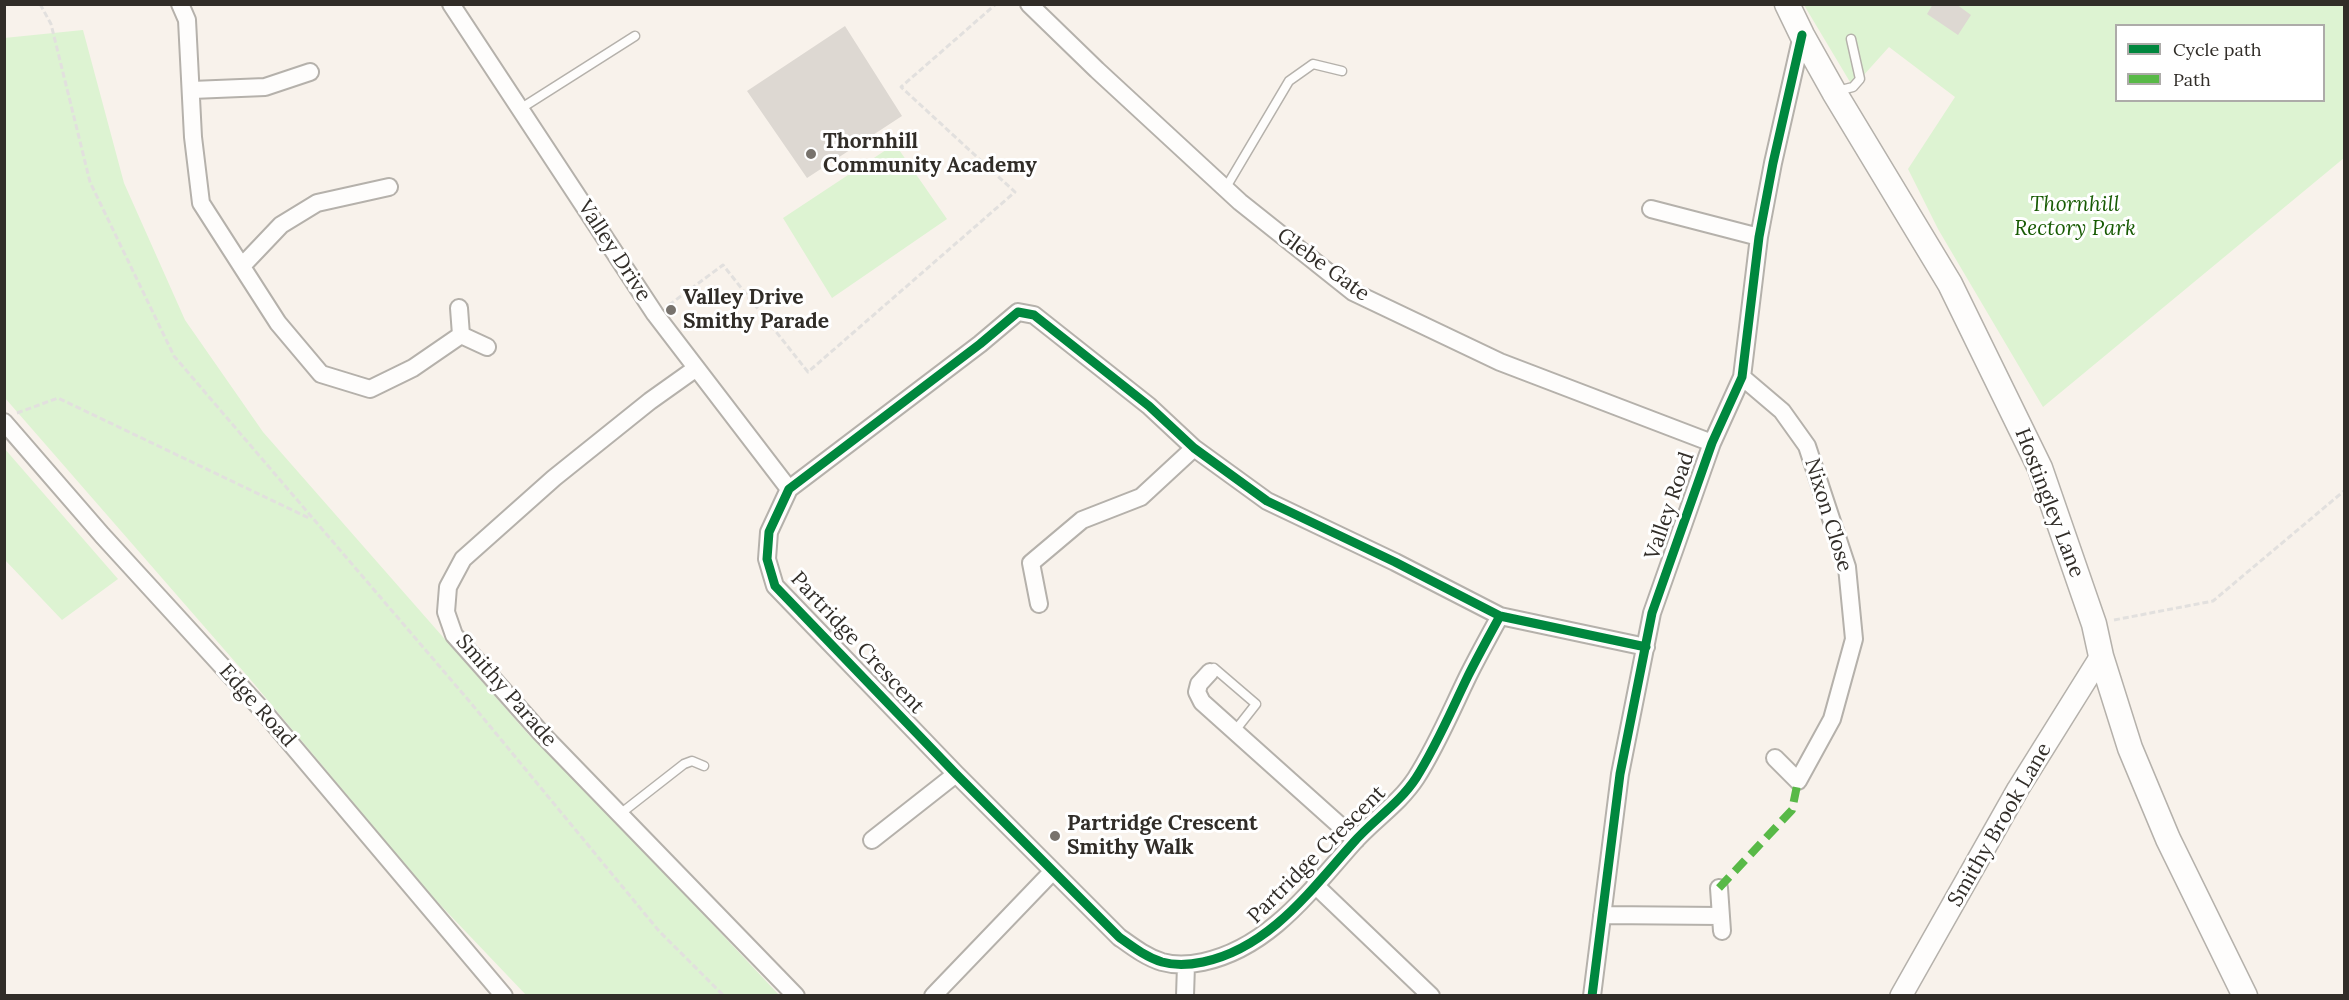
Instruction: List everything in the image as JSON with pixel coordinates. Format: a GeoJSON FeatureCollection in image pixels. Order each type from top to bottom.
{"type":"FeatureCollection","features":[{"type":"Feature","properties":{"kind":"main road","name":"Hostingley Lane"},"geometry":{"type":"LineString","coordinates":[[1787,4],[1834,92],[1950,284],[2040,468],[2094,624],[2101,656],[2130,748],[2164,829],[2245,996]]}},
{"type":"Feature","properties":{"kind":"street"},"geometry":{"type":"LineString","coordinates":[[180,4],[187,20],[193,137],[201,203],[278,323],[321,374],[370,389],[413,368],[461,335]]}},
{"type":"Feature","properties":{"kind":"street","name":"Valley Drive"},"geometry":{"type":"LineString","coordinates":[[451,4],[655,314],[789,489]]}},
{"type":"Feature","properties":{"kind":"street","name":"Glebe Gate"},"geometry":{"type":"LineString","coordinates":[[1029,4],[1225,189],[1353,292],[1500,362],[1712,443]]}},
{"type":"Feature","properties":{"kind":"street","name":"Valley Road"},"geometry":{"type":"LineString","coordinates":[[1592,996],[1620,774],[1652,613],[1712,443],[1742,377],[1760,237],[1773,163],[1802,35]]}},
{"type":"Feature","properties":{"kind":"street"},"geometry":{"type":"LineString","coordinates":[[192,90],[265,87],[310,72]]}},
{"type":"Feature","properties":{"kind":"street"},"geometry":{"type":"LineString","coordinates":[[242,266],[280,225],[317,203],[389,188]]}},
{"type":"Feature","properties":{"kind":"street"},"geometry":{"type":"LineString","coordinates":[[1651,209],[1760,237]]}},
{"type":"Feature","properties":{"kind":"street"},"geometry":{"type":"LineString","coordinates":[[459,308],[461,335]]}},
{"type":"Feature","properties":{"kind":"street","name":"Partridge Crescent"},"geometry":{"type":"LineString","coordinates":[[1500,616],[1467,678],[1445,728],[1415,780],[1392,807],[1356,840],[1267,934],[1246,947],[1217,959],[1186,965],[1164,963],[1144,955],[1119,937],[956,774],[775,586],[767,559],[769,532],[789,489],[980,344],[1018,312],[1034,315],[1149,406],[1194,448],[1267,501],[1395,562],[1500,616],[1646,647]]}},
{"type":"Feature","properties":{"kind":"street"},"geometry":{"type":"LineString","coordinates":[[461,335],[487,347]]}},
{"type":"Feature","properties":{"kind":"street","name":"Smithy Parade"},"geometry":{"type":"LineString","coordinates":[[695,369],[650,401],[554,478],[463,559],[448,587],[446,612],[454,635],[541,733],[796,996]]}},
{"type":"Feature","properties":{"kind":"street","name":"Nixon Close"},"geometry":{"type":"LineString","coordinates":[[1742,377],[1782,411],[1807,446],[1847,567],[1854,639],[1832,718],[1798,781],[1775,758]]}},
{"type":"Feature","properties":{"kind":"street","name":"Edge Road"},"geometry":{"type":"LineString","coordinates":[[10,418],[102,535],[264,712],[504,996]]}},
{"type":"Feature","properties":{"kind":"street"},"geometry":{"type":"LineString","coordinates":[[1039,604],[1032,563],[1082,520],[1141,497],[1194,448]]}},
{"type":"Feature","properties":{"kind":"street","name":"Smithy Brook Lane"},"geometry":{"type":"LineString","coordinates":[[1901,996],[2018,789],[2101,656]]}},
{"type":"Feature","properties":{"kind":"street","name":"Partridge Crescent"},"geometry":{"type":"LineString","coordinates":[[1209,672],[1199,684],[1197,692],[1209,709],[1356,840]]}},
{"type":"Feature","properties":{"kind":"street"},"geometry":{"type":"LineString","coordinates":[[872,840],[956,774]]}},
{"type":"Feature","properties":{"kind":"street"},"geometry":{"type":"LineString","coordinates":[[933,996],[1053,871]]}},
{"type":"Feature","properties":{"kind":"street"},"geometry":{"type":"LineString","coordinates":[[1315,885],[1431,996]]}},
{"type":"Feature","properties":{"kind":"street"},"geometry":{"type":"LineString","coordinates":[[1602,915],[1721,923],[1719,888]]}},
{"type":"Feature","properties":{"kind":"street"},"geometry":{"type":"LineString","coordinates":[[1185,996],[1186,965]]}},
{"type":"Feature","properties":{"kind":"lane"},"geometry":{"type":"LineString","coordinates":[[520,109],[635,36]]}},
{"type":"Feature","properties":{"kind":"lane"},"geometry":{"type":"LineString","coordinates":[[1834,92],[1853,87],[1860,79],[1851,39]]}},
{"type":"Feature","properties":{"kind":"lane"},"geometry":{"type":"LineString","coordinates":[[1225,189],[1289,81],[1313,64],[1342,71]]}},
{"type":"Feature","properties":{"kind":"lane"},"geometry":{"type":"LineString","coordinates":[[1209,672],[1214,668],[1256,704],[1234,732]]}},
{"type":"Feature","properties":{"kind":"lane"},"geometry":{"type":"LineString","coordinates":[[620,814],[684,764],[692,761],[704,766]]}},
{"type":"Feature","properties":{"kind":"path"},"geometry":{"type":"LineString","coordinates":[[40,4],[51,24],[90,182],[174,356],[470,702],[659,931],[724,996]]}},
{"type":"Feature","properties":{"kind":"path"},"geometry":{"type":"LineString","coordinates":[[663,310],[723,265],[808,372],[1015,192],[901,87],[996,4]]}},
{"type":"Feature","properties":{"kind":"path"},"geometry":{"type":"LineString","coordinates":[[10,418],[58,398],[312,520]]}},
{"type":"Feature","properties":{"kind":"path"},"geometry":{"type":"LineString","coordinates":[[2094,624],[2213,601],[2344,491]]}},
{"type":"Feature","properties":{"kind":"green space","name":"Thornhill Rectory Park"},"geometry":{"type":"Polygon","coordinates":[[[1804,5],[2344,5],[2344,158],[2043,407],[1938,229],[1908,169],[1955,97],[1889,47],[1853,87],[1804,5]]]}},
{"type":"Feature","properties":{"kind":"green space"},"geometry":{"type":"Polygon","coordinates":[[[83,30],[124,183],[185,320],[263,432],[529,735],[615,820],[779,995],[526,995],[427,891],[250,679],[5,398],[4,38],[83,30]]]}},
{"type":"Feature","properties":{"kind":"green space"},"geometry":{"type":"Polygon","coordinates":[[[895,144],[947,219],[832,298],[783,218],[895,144]]]}},
{"type":"Feature","properties":{"kind":"green space"},"geometry":{"type":"Polygon","coordinates":[[[4,448],[118,579],[62,620],[5,560],[4,448]]]}},
{"type":"Feature","properties":{"kind":"building"},"geometry":{"type":"Polygon","coordinates":[[[1933,4],[1956,4],[1971,15],[1958,35],[1927,14],[1933,4]]]}},
{"type":"Feature","properties":{"kind":"building"},"geometry":{"type":"Polygon","coordinates":[[[845,26],[902,116],[807,178],[747,91],[845,26]]]}},
{"type":"Feature","properties":{"kind":"marked path"},"geometry":{"type":"LineString","coordinates":[[1719,888],[1792,810],[1798,781]]}},
{"type":"Feature","properties":{"kind":"cycle path"},"geometry":{"type":"LineString","coordinates":[[1592,996],[1620,774],[1652,613],[1712,443],[1742,377],[1759,237],[1802,35]]}},
{"type":"Feature","properties":{"kind":"cycle path"},"geometry":{"type":"LineString","coordinates":[[1500,616],[1431,753],[1402,796],[1361,835],[1304,898],[1268,931],[1227,955],[1198,963],[1172,964],[1150,957],[1119,937],[956,774],[775,586],[767,559],[769,532],[789,489],[980,344],[1018,312],[1034,315],[1149,406],[1194,448],[1267,501],[1395,562],[1500,616],[1646,647]]}},
{"type":"Feature","properties":{"kind":"place","name":"Thornhill Community Academy"},"geometry":{"type":"Point","coordinates":[811,154]}},
{"type":"Feature","properties":{"kind":"place","name":"Valley Drive Smithy Parade"},"geometry":{"type":"Point","coordinates":[671,310]}},
{"type":"Feature","properties":{"kind":"place","name":"Partridge Crescent Smithy Walk"},"geometry":{"type":"Point","coordinates":[1055,836]}}]}
